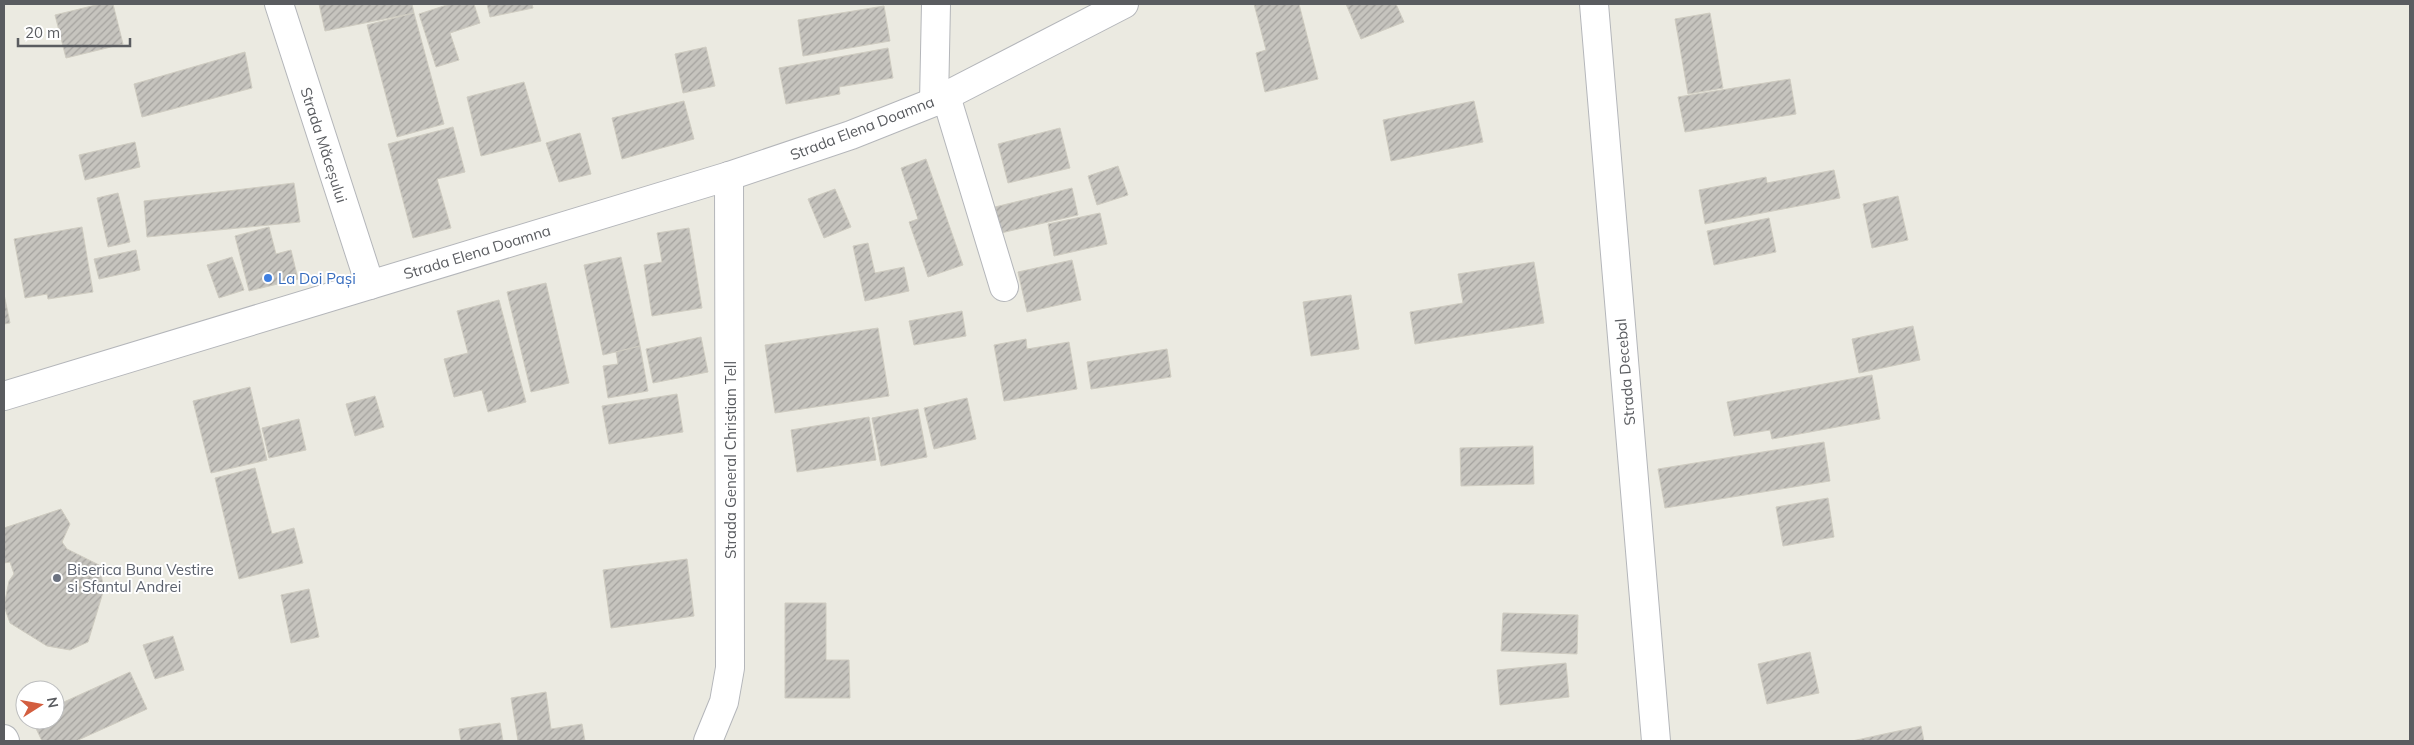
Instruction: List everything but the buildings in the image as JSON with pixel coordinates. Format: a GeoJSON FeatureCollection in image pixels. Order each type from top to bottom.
{"type":"FeatureCollection","features":[{"type":"Feature","properties":{"kind":"street","name":"Strada Măceșului"},"geometry":{"type":"LineString","coordinates":[[279,4],[370,285]]}},
{"type":"Feature","properties":{"kind":"street"},"geometry":{"type":"LineString","coordinates":[[936,4],[940,99]]}},
{"type":"Feature","properties":{"kind":"street","name":"Strada Elena Doamna"},"geometry":{"type":"LineString","coordinates":[[4,396],[729,176],[851,135],[940,99],[1124,4]]}},
{"type":"Feature","properties":{"kind":"street","name":"Strada Decebal"},"geometry":{"type":"LineString","coordinates":[[1594,4],[1656,741]]}},
{"type":"Feature","properties":{"kind":"street","name":"Strada Elena Doamna"},"geometry":{"type":"LineString","coordinates":[[940,99],[1004,287]]}},
{"type":"Feature","properties":{"kind":"street","name":"Strada General Christian Tell"},"geometry":{"type":"LineString","coordinates":[[708,741],[724,702],[730,668],[729,176]]}},
{"type":"Feature","properties":{"kind":"place","name":"La Doi Pași"},"geometry":{"type":"Point","coordinates":[268,278]}},
{"type":"Feature","properties":{"kind":"place","name":"Biserica Buna Vestire si Sfantul Andrei"},"geometry":{"type":"Point","coordinates":[57,578]}}]}
